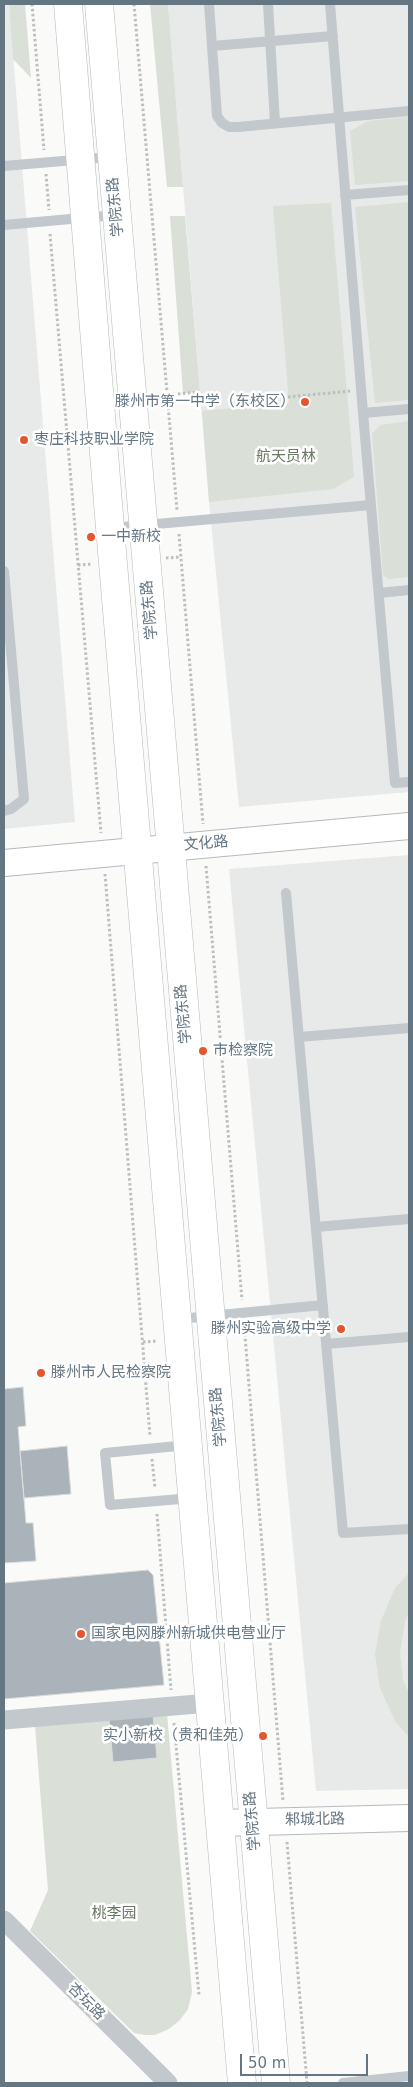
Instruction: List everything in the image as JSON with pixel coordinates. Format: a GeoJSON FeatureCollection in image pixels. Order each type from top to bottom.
{"type":"FeatureCollection","features":[{"type":"Feature","properties":{"kind":"main road","name":"学院东路"},"geometry":{"type":"LineString","coordinates":[[68,4],[110,528],[242,2083]]}},
{"type":"Feature","properties":{"kind":"main road","name":"学院东路"},"geometry":{"type":"LineString","coordinates":[[100,4],[142,526],[276,2083]]}},
{"type":"Feature","properties":{"kind":"street","name":"文化路"},"geometry":{"type":"LineString","coordinates":[[4,863],[409,826]]}},
{"type":"Feature","properties":{"kind":"street"},"geometry":{"type":"LineString","coordinates":[[4,1720],[210,1703]]}},
{"type":"Feature","properties":{"kind":"street","name":"邾城北路"},"geometry":{"type":"LineString","coordinates":[[220,1823],[409,1818]]}},
{"type":"Feature","properties":{"kind":"street","name":"杏坛路"},"geometry":{"type":"LineString","coordinates":[[4,1920],[168,2083]]}},
{"type":"Feature","properties":{"kind":"lane"},"geometry":{"type":"LineString","coordinates":[[209,4],[217,116],[222,123],[238,127],[409,111]]}},
{"type":"Feature","properties":{"kind":"lane"},"geometry":{"type":"LineString","coordinates":[[268,4],[275,123]]}},
{"type":"Feature","properties":{"kind":"lane"},"geometry":{"type":"LineString","coordinates":[[330,4],[395,783],[409,782]]}},
{"type":"Feature","properties":{"kind":"lane"},"geometry":{"type":"LineString","coordinates":[[212,46],[333,36]]}},
{"type":"Feature","properties":{"kind":"lane"},"geometry":{"type":"LineString","coordinates":[[4,166],[112,157]]}},
{"type":"Feature","properties":{"kind":"lane"},"geometry":{"type":"LineString","coordinates":[[345,195],[409,190]]}},
{"type":"Feature","properties":{"kind":"lane"},"geometry":{"type":"LineString","coordinates":[[4,224],[117,214]]}},
{"type":"Feature","properties":{"kind":"lane"},"geometry":{"type":"LineString","coordinates":[[363,413],[409,409]]}},
{"type":"Feature","properties":{"kind":"lane"},"geometry":{"type":"LineString","coordinates":[[110,528],[372,505]]}},
{"type":"Feature","properties":{"kind":"lane"},"geometry":{"type":"LineString","coordinates":[[4,571],[24,799],[12,809],[4,811]]}},
{"type":"Feature","properties":{"kind":"lane"},"geometry":{"type":"LineString","coordinates":[[379,593],[409,590]]}},
{"type":"Feature","properties":{"kind":"lane"},"geometry":{"type":"LineString","coordinates":[[286,893],[343,1533],[409,1529]]}},
{"type":"Feature","properties":{"kind":"lane"},"geometry":{"type":"LineString","coordinates":[[299,1038],[409,1028]]}},
{"type":"Feature","properties":{"kind":"lane"},"geometry":{"type":"LineString","coordinates":[[316,1226],[409,1219]]}},
{"type":"Feature","properties":{"kind":"lane"},"geometry":{"type":"LineString","coordinates":[[178,1319],[322,1305]]}},
{"type":"Feature","properties":{"kind":"lane"},"geometry":{"type":"LineString","coordinates":[[326,1344],[409,1338]]}},
{"type":"Feature","properties":{"kind":"lane"},"geometry":{"type":"LineString","coordinates":[[189,1445],[106,1453],[110,1505],[193,1498]]}},
{"type":"Feature","properties":{"kind":"lane"},"geometry":{"type":"LineString","coordinates":[[343,2083],[409,2076]]}},
{"type":"Feature","properties":{"kind":"path"},"geometry":{"type":"LineString","coordinates":[[32,4],[173,1707],[199,1995]]}},
{"type":"Feature","properties":{"kind":"path"},"geometry":{"type":"LineString","coordinates":[[134,4],[307,2083]]}},
{"type":"Feature","properties":{"kind":"path"},"geometry":{"type":"LineString","coordinates":[[288,396],[362,390]]}},
{"type":"Feature","properties":{"kind":"path"},"geometry":{"type":"LineString","coordinates":[[133,398],[200,392]]}},
{"type":"Feature","properties":{"kind":"shaded area","name":"枣庄科技职业学院"},"geometry":{"type":"Polygon","coordinates":[[[4,4],[9,4],[75,822],[4,829],[4,4]]]}},
{"type":"Feature","properties":{"kind":"shaded area","name":"滕州市第一中学（东校区）"},"geometry":{"type":"Polygon","coordinates":[[[168,4],[409,4],[409,792],[239,807],[209,502],[168,4]]]}},
{"type":"Feature","properties":{"kind":"shaded area","name":"滕州实验高级中学"},"geometry":{"type":"Polygon","coordinates":[[[409,855],[409,1789],[316,1791],[229,869],[409,855]]]}},
{"type":"Feature","properties":{"kind":"green space"},"geometry":{"type":"Polygon","coordinates":[[[9,4],[25,4],[31,78],[13,59],[9,4]]]}},
{"type":"Feature","properties":{"kind":"green space"},"geometry":{"type":"Polygon","coordinates":[[[150,4],[168,4],[183,187],[167,187],[150,4]]]}},
{"type":"Feature","properties":{"kind":"green space"},"geometry":{"type":"Polygon","coordinates":[[[409,117],[409,181],[355,185],[350,131],[368,121],[409,117]]]}},
{"type":"Feature","properties":{"kind":"green space"},"geometry":{"type":"Polygon","coordinates":[[[409,202],[409,400],[375,403],[355,207],[409,202]]]}},
{"type":"Feature","properties":{"kind":"green space","name":"航天员林"},"geometry":{"type":"Polygon","coordinates":[[[331,203],[354,477],[333,489],[209,502],[202,411],[289,403],[273,206],[331,203]]]}},
{"type":"Feature","properties":{"kind":"green space"},"geometry":{"type":"Polygon","coordinates":[[[170,216],[185,216],[200,392],[183,393],[170,216]]]}},
{"type":"Feature","properties":{"kind":"green space"},"geometry":{"type":"Polygon","coordinates":[[[409,421],[409,577],[389,579],[383,575],[372,434],[380,425],[409,421]]]}},
{"type":"Feature","properties":{"kind":"green space"},"geometry":{"type":"Polygon","coordinates":[[[409,1573],[409,1612],[405,1621],[400,1653],[403,1680],[409,1693],[409,1737],[395,1721],[380,1688],[375,1654],[381,1621],[395,1588],[409,1573]]]}},
{"type":"Feature","properties":{"kind":"green space","name":"桃李园"},"geometry":{"type":"Polygon","coordinates":[[[167,1714],[192,1992],[188,2009],[180,2020],[169,2029],[155,2035],[145,2035],[134,2033],[30,1931],[48,1890],[35,1726],[167,1714]]]}},
{"type":"Feature","properties":{"kind":"building"},"geometry":{"type":"Polygon","coordinates":[[[23,1387],[26,1426],[18,1427],[26,1523],[33,1523],[36,1561],[4,1563],[4,1389],[23,1387]]]}},
{"type":"Feature","properties":{"kind":"building"},"geometry":{"type":"Polygon","coordinates":[[[67,1446],[71,1494],[24,1498],[20,1451],[67,1446]]]}},
{"type":"Feature","properties":{"kind":"building","name":"国家电网滕州新城供电营业厅"},"geometry":{"type":"Polygon","coordinates":[[[148,1570],[153,1575],[164,1685],[4,1699],[4,1583],[148,1570]]]}},
{"type":"Feature","properties":{"kind":"building"},"geometry":{"type":"Polygon","coordinates":[[[153,1715],[157,1758],[113,1762],[109,1719],[153,1715]]]}},
{"type":"Feature","properties":{"kind":"place","name":"滕州市第一中学（东校区）"},"geometry":{"type":"Point","coordinates":[305,402]}},
{"type":"Feature","properties":{"kind":"place","name":"枣庄科技职业学院"},"geometry":{"type":"Point","coordinates":[24,440]}},
{"type":"Feature","properties":{"kind":"place","name":"一中新校"},"geometry":{"type":"Point","coordinates":[91,537]}},
{"type":"Feature","properties":{"kind":"place","name":"市检察院"},"geometry":{"type":"Point","coordinates":[203,1051]}},
{"type":"Feature","properties":{"kind":"place","name":"滕州实验高级中学"},"geometry":{"type":"Point","coordinates":[341,1329]}},
{"type":"Feature","properties":{"kind":"place","name":"滕州市人民检察院"},"geometry":{"type":"Point","coordinates":[41,1373]}},
{"type":"Feature","properties":{"kind":"place","name":"国家电网滕州新城供电营业厅"},"geometry":{"type":"Point","coordinates":[81,1634]}},
{"type":"Feature","properties":{"kind":"place","name":"实小新校（贵和佳苑）"},"geometry":{"type":"Point","coordinates":[263,1736]}}]}
